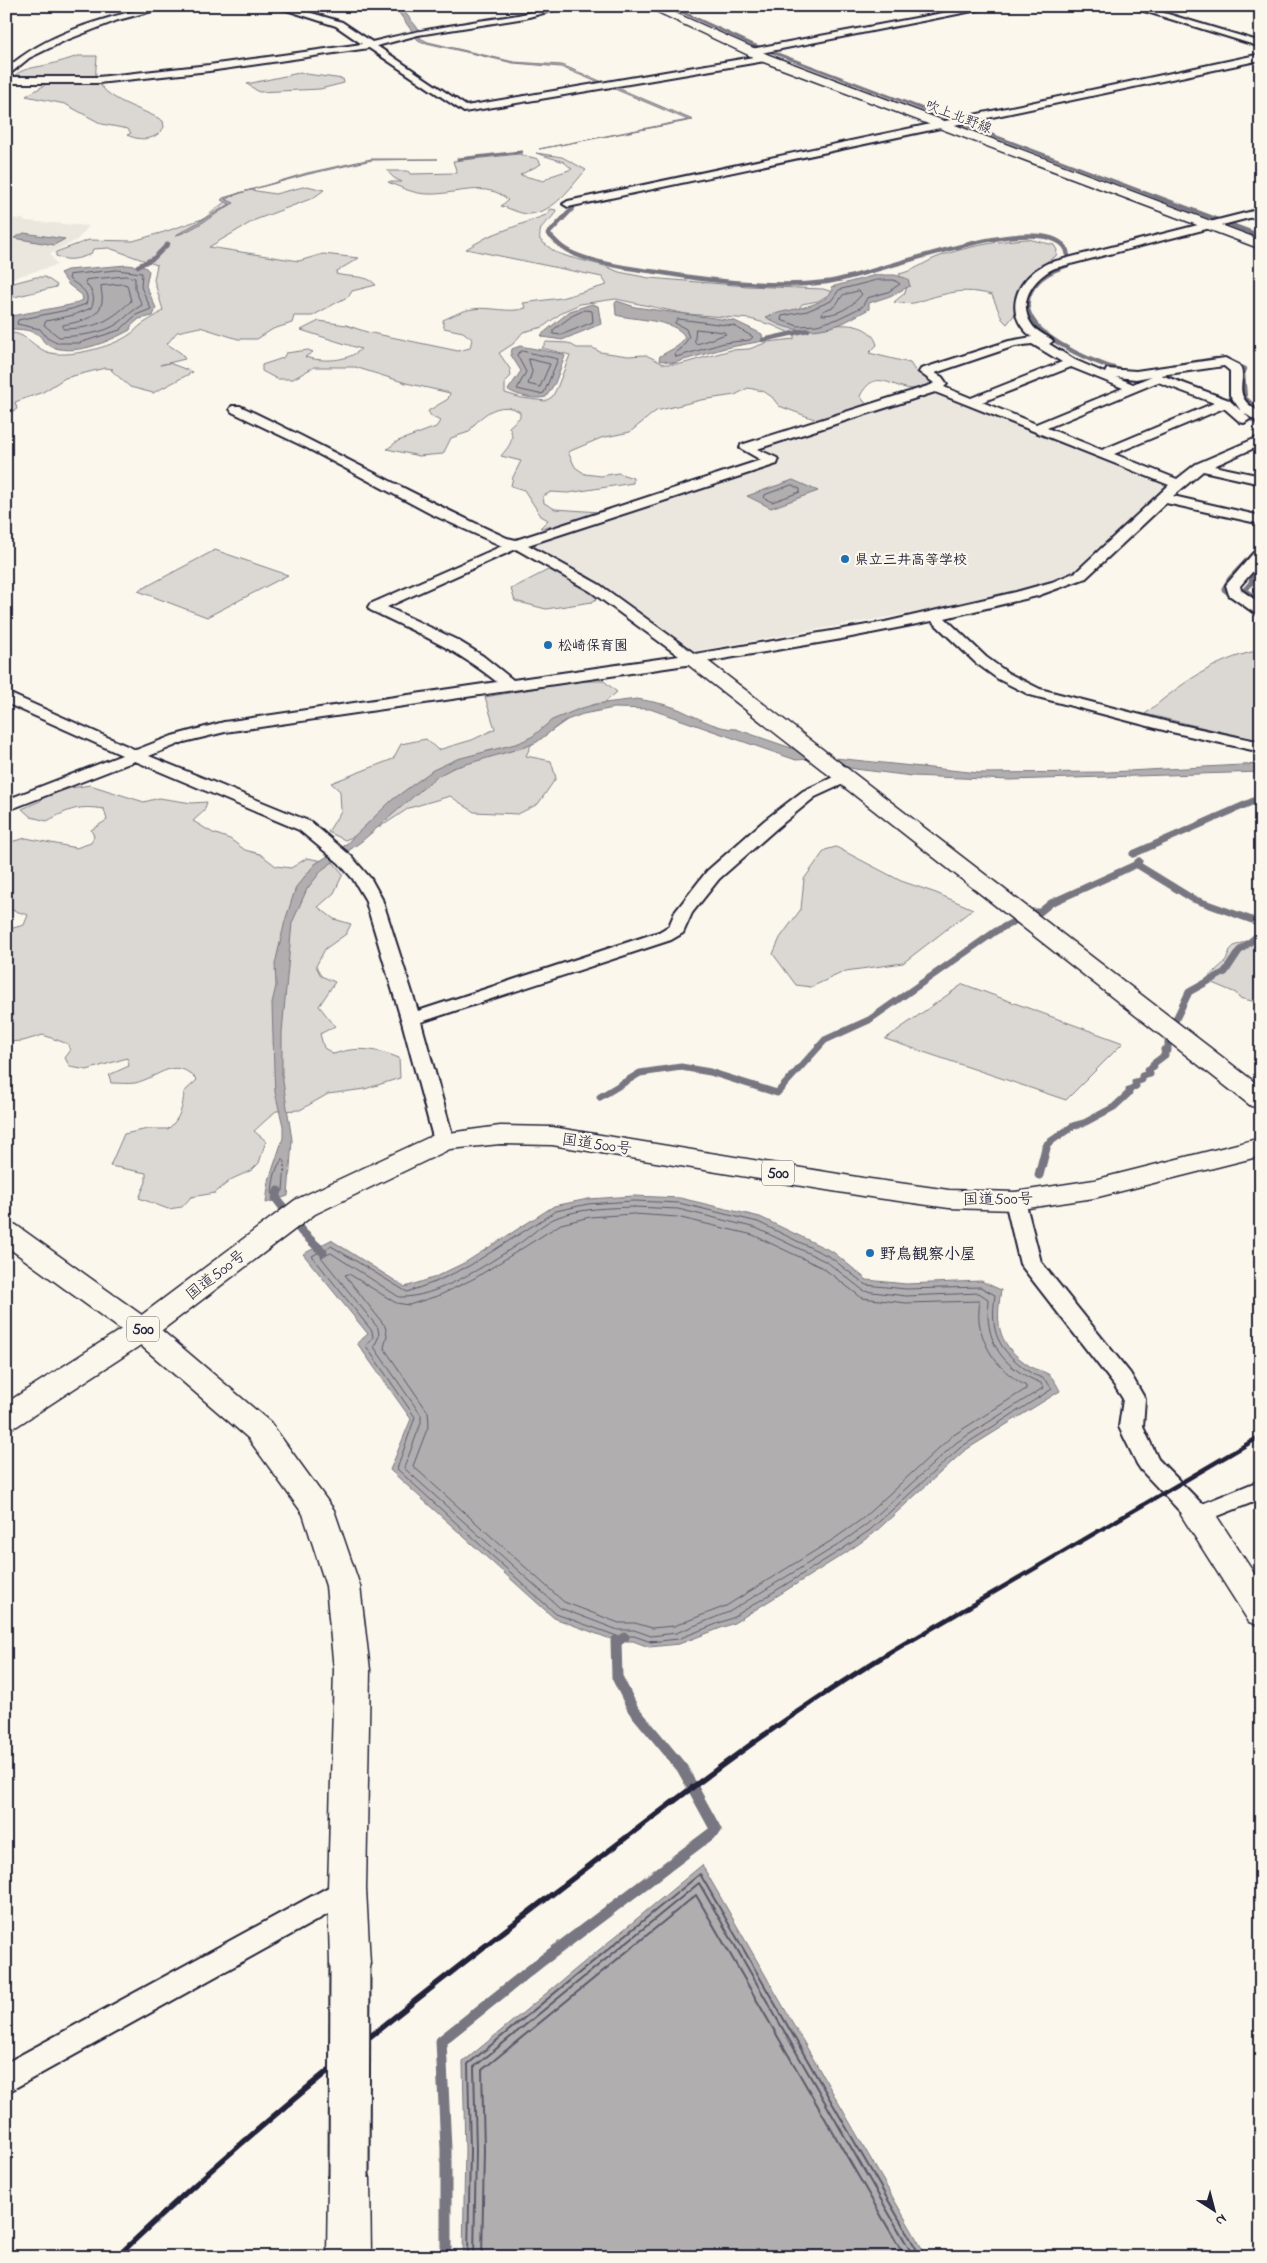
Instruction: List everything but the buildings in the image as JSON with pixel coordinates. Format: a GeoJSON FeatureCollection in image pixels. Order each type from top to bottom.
{"type":"FeatureCollection","features":[{"type":"Feature","properties":{"kind":"main road","name":"吹上北野線"},"geometry":{"type":"LineString","coordinates":[[650,6],[765,58],[1261,246]]}},
{"type":"Feature","properties":{"kind":"main road"},"geometry":{"type":"LineString","coordinates":[[694,659],[1261,1100]]}},
{"type":"Feature","properties":{"kind":"main road","name":"国道500号"},"geometry":{"type":"LineString","coordinates":[[6,1418],[142,1330],[272,1230],[306,1207],[444,1141],[500,1135],[552,1136],[863,1187],[949,1199],[1015,1200],[1094,1189],[1261,1147]]}},
{"type":"Feature","properties":{"kind":"main road"},"geometry":{"type":"LineString","coordinates":[[6,1232],[142,1330],[259,1430],[318,1510],[343,1586],[352,1670],[347,1889],[350,1964],[349,2257]]}},
{"type":"Feature","properties":{"kind":"main road"},"geometry":{"type":"LineString","coordinates":[[1198,1515],[1261,1612]]}},
{"type":"Feature","properties":{"kind":"street"},"geometry":{"type":"LineString","coordinates":[[6,74],[26,56],[61,39],[115,18],[167,6]]}},
{"type":"Feature","properties":{"kind":"street"},"geometry":{"type":"LineString","coordinates":[[278,6],[331,20],[362,41],[372,45],[464,109],[765,58]]}},
{"type":"Feature","properties":{"kind":"street"},"geometry":{"type":"LineString","coordinates":[[6,80],[114,79],[209,68],[372,45],[418,33],[524,16],[565,6]]}},
{"type":"Feature","properties":{"kind":"street"},"geometry":{"type":"LineString","coordinates":[[751,52],[994,6]]}},
{"type":"Feature","properties":{"kind":"street"},"geometry":{"type":"LineString","coordinates":[[1132,6],[1261,45]]}},
{"type":"Feature","properties":{"kind":"street"},"geometry":{"type":"LineString","coordinates":[[568,204],[1261,57]]}},
{"type":"Feature","properties":{"kind":"street"},"geometry":{"type":"LineString","coordinates":[[1261,212],[1053,264],[1038,271],[1029,279],[1021,300],[1020,313],[1027,326],[1046,341],[1072,355],[1115,373],[1158,376],[1225,403],[1261,433]]}},
{"type":"Feature","properties":{"kind":"street"},"geometry":{"type":"LineString","coordinates":[[509,684],[478,659],[452,643],[375,607],[517,544],[772,461],[746,448],[935,388],[941,384],[926,372],[1027,340],[1034,340],[1071,363],[1133,388]]}},
{"type":"Feature","properties":{"kind":"street"},"geometry":{"type":"LineString","coordinates":[[1036,428],[1158,376],[1225,362],[1234,365],[1236,369],[1236,394],[1240,402],[1261,420]]}},
{"type":"Feature","properties":{"kind":"street"},"geometry":{"type":"LineString","coordinates":[[970,402],[1071,363]]}},
{"type":"Feature","properties":{"kind":"street"},"geometry":{"type":"LineString","coordinates":[[935,388],[1178,484]]}},
{"type":"Feature","properties":{"kind":"street"},"geometry":{"type":"LineString","coordinates":[[1103,454],[1225,403]]}},
{"type":"Feature","properties":{"kind":"street"},"geometry":{"type":"LineString","coordinates":[[236,409],[312,445],[436,511],[504,542],[517,544],[609,598],[694,659]]}},
{"type":"Feature","properties":{"kind":"street"},"geometry":{"type":"LineString","coordinates":[[6,806],[178,740],[224,727],[509,684],[694,659],[868,631],[1029,593],[1081,575],[1178,484],[1201,467],[1261,440]]}},
{"type":"Feature","properties":{"kind":"street"},"geometry":{"type":"LineString","coordinates":[[1201,467],[1261,480]]}},
{"type":"Feature","properties":{"kind":"street"},"geometry":{"type":"LineString","coordinates":[[1162,498],[1261,520]]}},
{"type":"Feature","properties":{"kind":"street"},"geometry":{"type":"LineString","coordinates":[[1261,553],[1233,585],[1234,592],[1261,611]]}},
{"type":"Feature","properties":{"kind":"street"},"geometry":{"type":"LineString","coordinates":[[935,616],[981,660],[1003,676],[1035,692],[1167,726],[1261,746]]}},
{"type":"Feature","properties":{"kind":"street"},"geometry":{"type":"LineString","coordinates":[[6,697],[136,756],[305,826],[322,838],[350,866],[367,886],[412,1019],[444,1141]]}},
{"type":"Feature","properties":{"kind":"street"},"geometry":{"type":"LineString","coordinates":[[412,1019],[666,936],[677,929],[684,912],[713,875],[742,849],[809,794],[846,777]]}},
{"type":"Feature","properties":{"kind":"street"},"geometry":{"type":"LineString","coordinates":[[1015,1200],[1031,1264],[1122,1379],[1134,1399],[1131,1427],[1149,1464],[1198,1515],[1261,1489]]}},
{"type":"Feature","properties":{"kind":"street"},"geometry":{"type":"LineString","coordinates":[[6,2079],[347,1889]]}},
{"type":"Feature","properties":{"kind":"shaded area"},"geometry":{"type":"Polygon","coordinates":[[[78,56],[97,56],[96,76],[100,85],[115,98],[163,121],[164,127],[161,132],[152,137],[142,139],[132,137],[127,135],[131,133],[128,129],[102,124],[65,104],[26,96],[45,85],[38,79],[11,79],[24,70],[78,56]]]}},
{"type":"Feature","properties":{"kind":"shaded area"},"geometry":{"type":"Polygon","coordinates":[[[299,73],[343,79],[344,83],[320,89],[259,92],[247,84],[299,73]]]}},
{"type":"Feature","properties":{"kind":"shaded area"},"geometry":{"type":"Polygon","coordinates":[[[536,153],[562,157],[586,170],[561,198],[538,213],[525,214],[501,206],[508,200],[500,194],[491,191],[470,190],[424,194],[388,182],[402,182],[394,178],[387,171],[408,171],[410,174],[457,173],[453,161],[519,154],[538,159],[541,164],[520,175],[544,181],[551,176],[572,169],[564,162],[536,153]]]}},
{"type":"Feature","properties":{"kind":"shaded area"},"geometry":{"type":"Polygon","coordinates":[[[307,186],[324,190],[313,198],[255,220],[209,247],[299,261],[323,254],[359,258],[337,271],[336,274],[368,279],[376,285],[352,291],[349,296],[312,316],[294,316],[292,323],[273,329],[257,339],[238,339],[200,327],[177,332],[167,344],[181,353],[185,359],[160,365],[169,363],[193,372],[153,393],[130,387],[111,370],[113,369],[105,368],[65,378],[43,392],[15,402],[17,409],[6,414],[6,333],[18,334],[47,352],[56,354],[77,353],[112,344],[131,334],[163,310],[154,280],[157,265],[109,248],[93,249],[91,254],[74,259],[56,256],[56,252],[89,240],[133,241],[164,232],[205,218],[232,196],[250,190],[275,194],[307,186]]]}},
{"type":"Feature","properties":{"kind":"shaded area"},"geometry":{"type":"Polygon","coordinates":[[[551,209],[556,210],[554,215],[541,229],[540,240],[555,252],[605,266],[619,272],[649,278],[747,286],[823,289],[833,292],[818,301],[802,304],[798,310],[822,327],[846,325],[862,328],[869,332],[874,337],[877,345],[869,353],[910,363],[916,372],[931,379],[931,386],[911,389],[877,381],[871,383],[860,396],[867,405],[831,418],[817,420],[779,406],[772,397],[763,391],[748,388],[735,395],[701,400],[656,411],[630,432],[601,438],[568,452],[575,467],[585,474],[601,476],[618,473],[633,478],[633,483],[568,493],[551,492],[543,496],[544,503],[555,509],[600,512],[571,523],[540,528],[548,520],[541,516],[524,490],[511,486],[521,461],[501,456],[512,439],[509,427],[520,417],[520,412],[505,407],[491,411],[478,420],[469,432],[451,438],[443,454],[419,456],[387,449],[398,441],[436,427],[440,421],[431,416],[428,411],[448,399],[450,393],[406,383],[355,367],[314,367],[293,379],[277,379],[262,371],[262,365],[283,358],[286,353],[308,350],[313,352],[305,357],[319,360],[334,360],[342,359],[361,349],[301,330],[319,321],[346,325],[367,332],[458,351],[470,348],[472,339],[463,332],[444,328],[443,320],[454,315],[479,308],[520,310],[526,308],[523,303],[561,298],[607,285],[602,277],[466,249],[489,236],[546,215],[551,209]],[[616,299],[580,304],[564,311],[543,327],[523,332],[513,344],[499,353],[510,369],[511,376],[505,382],[505,393],[522,398],[545,401],[552,397],[570,355],[542,348],[546,342],[568,343],[577,348],[593,348],[600,352],[628,356],[646,355],[664,364],[681,364],[731,350],[749,349],[768,342],[794,339],[794,335],[772,325],[750,319],[686,314],[616,299]]]}},
{"type":"Feature","properties":{"kind":"shaded area"},"geometry":{"type":"Polygon","coordinates":[[[6,218],[89,226],[77,240],[50,254],[57,265],[6,280],[6,218]]]}},
{"type":"Feature","properties":{"kind":"shaded area"},"geometry":{"type":"Polygon","coordinates":[[[1028,239],[1054,245],[1057,250],[1056,256],[1031,273],[1019,286],[1014,303],[1015,314],[1007,324],[1002,319],[992,295],[985,293],[960,291],[908,304],[894,302],[905,293],[907,286],[899,274],[956,251],[993,243],[1028,239]]]}},
{"type":"Feature","properties":{"kind":"shaded area"},"geometry":{"type":"Polygon","coordinates":[[[36,277],[45,277],[57,285],[56,287],[14,297],[6,295],[6,285],[36,277]]]}},
{"type":"Feature","properties":{"kind":"shaded area"},"geometry":{"type":"Polygon","coordinates":[[[930,391],[1161,482],[1165,486],[1070,574],[1049,583],[975,602],[695,651],[606,588],[529,544],[779,462],[754,448],[930,391]]]}},
{"type":"Feature","properties":{"kind":"shaded area"},"geometry":{"type":"Polygon","coordinates":[[[215,550],[288,575],[207,617],[138,591],[215,550]]]}},
{"type":"Feature","properties":{"kind":"shaded area"},"geometry":{"type":"Polygon","coordinates":[[[548,570],[571,571],[584,574],[601,588],[600,596],[592,602],[546,609],[515,601],[511,589],[548,570]]]}},
{"type":"Feature","properties":{"kind":"shaded area"},"geometry":{"type":"Polygon","coordinates":[[[1261,650],[1261,741],[1145,714],[1185,683],[1213,666],[1244,654],[1261,650]]]}},
{"type":"Feature","properties":{"kind":"shaded area"},"geometry":{"type":"Polygon","coordinates":[[[579,681],[604,681],[617,692],[604,703],[577,713],[531,745],[526,756],[551,761],[556,778],[538,804],[518,814],[474,812],[450,796],[409,808],[385,824],[345,840],[328,832],[341,811],[340,791],[331,783],[393,759],[401,744],[426,739],[438,750],[472,740],[495,729],[485,697],[579,681]]]}},
{"type":"Feature","properties":{"kind":"shaded area"},"geometry":{"type":"Polygon","coordinates":[[[90,785],[144,802],[159,798],[192,803],[207,802],[204,811],[193,821],[213,833],[230,839],[245,850],[260,854],[276,866],[291,868],[307,858],[334,863],[343,874],[334,893],[318,907],[334,919],[351,924],[346,934],[325,949],[316,966],[321,976],[335,982],[319,1006],[335,1026],[320,1034],[324,1048],[334,1054],[358,1049],[383,1052],[399,1058],[400,1078],[365,1089],[328,1094],[300,1110],[276,1111],[254,1131],[266,1141],[259,1163],[252,1170],[232,1179],[215,1193],[191,1197],[182,1207],[168,1209],[139,1198],[146,1182],[146,1173],[110,1166],[124,1134],[148,1129],[168,1129],[180,1112],[184,1092],[197,1080],[182,1069],[174,1068],[135,1083],[111,1083],[109,1075],[129,1066],[127,1058],[87,1070],[70,1067],[65,1058],[70,1051],[68,1044],[43,1035],[23,1041],[6,1042],[6,930],[24,925],[28,915],[6,908],[6,843],[26,838],[76,848],[91,843],[94,836],[91,830],[107,820],[104,809],[74,809],[47,821],[31,817],[22,809],[40,801],[45,796],[71,788],[90,785]]]}},
{"type":"Feature","properties":{"kind":"shaded area"},"geometry":{"type":"Polygon","coordinates":[[[836,847],[901,881],[936,893],[973,909],[903,963],[846,971],[811,987],[796,985],[773,954],[780,938],[801,909],[804,879],[825,850],[836,847]]]}},
{"type":"Feature","properties":{"kind":"shaded area"},"geometry":{"type":"Polygon","coordinates":[[[1261,935],[1261,1003],[1239,998],[1236,993],[1205,980],[1226,961],[1230,950],[1234,946],[1261,935]]]}},
{"type":"Feature","properties":{"kind":"shaded area"},"geometry":{"type":"Polygon","coordinates":[[[963,984],[1123,1043],[1066,1100],[885,1039],[963,984]]]}},
{"type":"Feature","properties":{"kind":"water"},"geometry":{"type":"Polygon","coordinates":[[[403,6],[410,6],[403,10],[420,31],[420,38],[428,42],[514,62],[562,65],[605,83],[602,84],[561,67],[513,63],[422,42],[418,40],[397,10],[403,6]]]}},
{"type":"Feature","properties":{"kind":"water"},"geometry":{"type":"Polygon","coordinates":[[[613,86],[693,120],[539,149],[688,120],[610,87],[613,86]]]}},
{"type":"Feature","properties":{"kind":"water"},"geometry":{"type":"Polygon","coordinates":[[[371,159],[438,159],[372,160],[309,174],[248,191],[307,173],[371,159]]]}},
{"type":"Feature","properties":{"kind":"water"},"geometry":{"type":"Polygon","coordinates":[[[237,194],[225,199],[234,203],[197,226],[176,235],[230,204],[221,200],[223,198],[237,194]]]}},
{"type":"Feature","properties":{"kind":"water"},"geometry":{"type":"Polygon","coordinates":[[[24,233],[65,239],[54,245],[14,238],[24,233]]]}},
{"type":"Feature","properties":{"kind":"water"},"geometry":{"type":"Polygon","coordinates":[[[127,265],[145,267],[149,271],[146,286],[156,308],[153,316],[139,319],[131,326],[130,330],[90,347],[68,350],[48,345],[39,335],[30,331],[6,329],[6,317],[70,305],[83,300],[82,295],[69,285],[60,273],[67,270],[127,265]]]}},
{"type":"Feature","properties":{"kind":"water"},"geometry":{"type":"Polygon","coordinates":[[[876,275],[895,275],[908,279],[910,286],[890,296],[869,303],[869,309],[835,326],[815,330],[794,329],[775,323],[766,317],[802,308],[820,301],[833,290],[831,287],[876,275]]]}},
{"type":"Feature","properties":{"kind":"water"},"geometry":{"type":"Polygon","coordinates":[[[617,301],[635,307],[735,321],[762,334],[763,341],[725,348],[674,363],[659,360],[660,356],[678,346],[685,337],[680,331],[664,323],[616,315],[615,303],[617,301]]]}},
{"type":"Feature","properties":{"kind":"water"},"geometry":{"type":"Polygon","coordinates":[[[592,304],[598,306],[601,324],[562,340],[541,335],[570,311],[592,304]]]}},
{"type":"Feature","properties":{"kind":"water"},"geometry":{"type":"Polygon","coordinates":[[[520,346],[563,354],[565,356],[555,383],[546,397],[527,397],[508,390],[521,371],[511,355],[512,349],[520,346]]]}},
{"type":"Feature","properties":{"kind":"water"},"geometry":{"type":"Polygon","coordinates":[[[793,480],[818,491],[771,508],[747,496],[793,480]]]}},
{"type":"Feature","properties":{"kind":"water"},"geometry":{"type":"Polygon","coordinates":[[[637,699],[669,706],[717,726],[736,729],[794,749],[835,758],[979,773],[1109,772],[1261,764],[1261,772],[1010,780],[912,776],[855,769],[809,759],[796,760],[650,709],[614,708],[583,714],[564,721],[537,742],[525,747],[453,768],[436,777],[362,841],[323,869],[307,889],[292,923],[282,1032],[282,1075],[292,1140],[288,1196],[266,1203],[269,1180],[283,1138],[283,1126],[275,1092],[274,1071],[272,1003],[276,986],[275,964],[285,921],[296,887],[315,864],[344,846],[392,800],[433,770],[457,759],[519,743],[533,736],[552,720],[579,709],[596,704],[637,699]]]}},
{"type":"Feature","properties":{"kind":"water"},"geometry":{"type":"Polygon","coordinates":[[[634,1196],[680,1198],[760,1217],[833,1252],[867,1280],[906,1284],[981,1281],[1001,1290],[999,1325],[1005,1343],[1020,1359],[1050,1376],[1060,1391],[964,1451],[873,1534],[734,1623],[679,1644],[649,1647],[633,1641],[616,1641],[554,1618],[390,1470],[411,1419],[357,1343],[368,1334],[303,1254],[331,1240],[405,1287],[433,1278],[466,1262],[554,1206],[588,1199],[634,1196]]]}},
{"type":"Feature","properties":{"kind":"water"},"geometry":{"type":"Polygon","coordinates":[[[702,1865],[927,2257],[463,2257],[465,2150],[463,2062],[702,1865]]]}},
{"type":"Feature","properties":{"kind":"waterway"},"geometry":{"type":"LineString","coordinates":[[669,6],[756,46],[1159,198]]}},
{"type":"Feature","properties":{"kind":"waterway"},"geometry":{"type":"LineString","coordinates":[[458,159],[521,152]]}},
{"type":"Feature","properties":{"kind":"waterway"},"geometry":{"type":"LineString","coordinates":[[1155,196],[1261,236]]}},
{"type":"Feature","properties":{"kind":"waterway"},"geometry":{"type":"LineString","coordinates":[[572,205],[573,208],[548,234],[562,247],[571,252],[594,261],[621,267],[742,283],[785,285],[827,282],[849,278],[951,248],[988,240],[1021,236],[1048,237],[1065,247],[1068,253],[1068,265],[1047,274],[1034,286],[1028,306],[1033,320],[1044,333],[1060,344],[1096,362],[1126,372]]}},
{"type":"Feature","properties":{"kind":"waterway"},"geometry":{"type":"LineString","coordinates":[[138,266],[154,258],[168,244]]}},
{"type":"Feature","properties":{"kind":"waterway"},"geometry":{"type":"LineString","coordinates":[[763,340],[808,330]]}},
{"type":"Feature","properties":{"kind":"waterway"},"geometry":{"type":"LineString","coordinates":[[1172,366],[1216,359],[1245,369],[1243,374],[1245,398],[1261,413]]}},
{"type":"Feature","properties":{"kind":"waterway"},"geometry":{"type":"LineString","coordinates":[[1231,401],[1261,427]]}},
{"type":"Feature","properties":{"kind":"waterway"},"geometry":{"type":"LineString","coordinates":[[1261,546],[1230,579],[1224,589],[1261,617]]}},
{"type":"Feature","properties":{"kind":"waterway"},"geometry":{"type":"LineString","coordinates":[[1261,571],[1252,578],[1251,583],[1245,590],[1261,602]]}},
{"type":"Feature","properties":{"kind":"waterway"},"geometry":{"type":"LineString","coordinates":[[1133,854],[1256,800],[1261,795]]}},
{"type":"Feature","properties":{"kind":"waterway"},"geometry":{"type":"LineString","coordinates":[[1136,864],[1139,861]]}},
{"type":"Feature","properties":{"kind":"waterway"},"geometry":{"type":"LineString","coordinates":[[600,1097],[640,1073],[681,1067],[710,1072],[777,1093],[825,1040],[869,1020],[996,931],[1032,912],[1040,912],[1051,903],[1136,864]]}},
{"type":"Feature","properties":{"kind":"waterway"},"geometry":{"type":"LineString","coordinates":[[1136,864],[1193,899],[1252,920]]}},
{"type":"Feature","properties":{"kind":"waterway"},"geometry":{"type":"LineString","coordinates":[[1046,1149],[1047,1144],[1073,1126],[1084,1123],[1114,1107],[1129,1093],[1129,1090],[1136,1086],[1135,1082],[1142,1080],[1142,1076],[1150,1074],[1147,1070],[1154,1067],[1153,1064],[1165,1055],[1164,1050],[1168,1050],[1168,1042],[1175,1021],[1189,992],[1225,972],[1239,951],[1261,933]]}},
{"type":"Feature","properties":{"kind":"waterway"},"geometry":{"type":"LineString","coordinates":[[1039,1175],[1046,1148]]}},
{"type":"Feature","properties":{"kind":"waterway"},"geometry":{"type":"LineString","coordinates":[[278,1191],[276,1198],[302,1232],[323,1252]]}},
{"type":"Feature","properties":{"kind":"waterway"},"geometry":{"type":"LineString","coordinates":[[616,1643],[625,1637]]}},
{"type":"Feature","properties":{"kind":"waterway"},"geometry":{"type":"LineString","coordinates":[[446,2257],[446,2149],[441,2041],[543,1960],[716,1830],[682,1768],[633,1709],[617,1677],[616,1643]]}},
{"type":"Feature","properties":{"kind":"railway"},"geometry":{"type":"LineString","coordinates":[[907,1643],[1261,1436]]}},
{"type":"Feature","properties":{"kind":"railway"},"geometry":{"type":"LineString","coordinates":[[117,2257],[169,2208],[276,2114],[498,1936],[641,1826],[772,1729],[909,1641]]}},
{"type":"Feature","properties":{"kind":"place","name":"県立三井高等学校"},"geometry":{"type":"Point","coordinates":[845,559]}},
{"type":"Feature","properties":{"kind":"place","name":"松崎保育園"},"geometry":{"type":"Point","coordinates":[548,645]}},
{"type":"Feature","properties":{"kind":"place","name":"野鳥観察小屋"},"geometry":{"type":"Point","coordinates":[870,1253]}}]}
